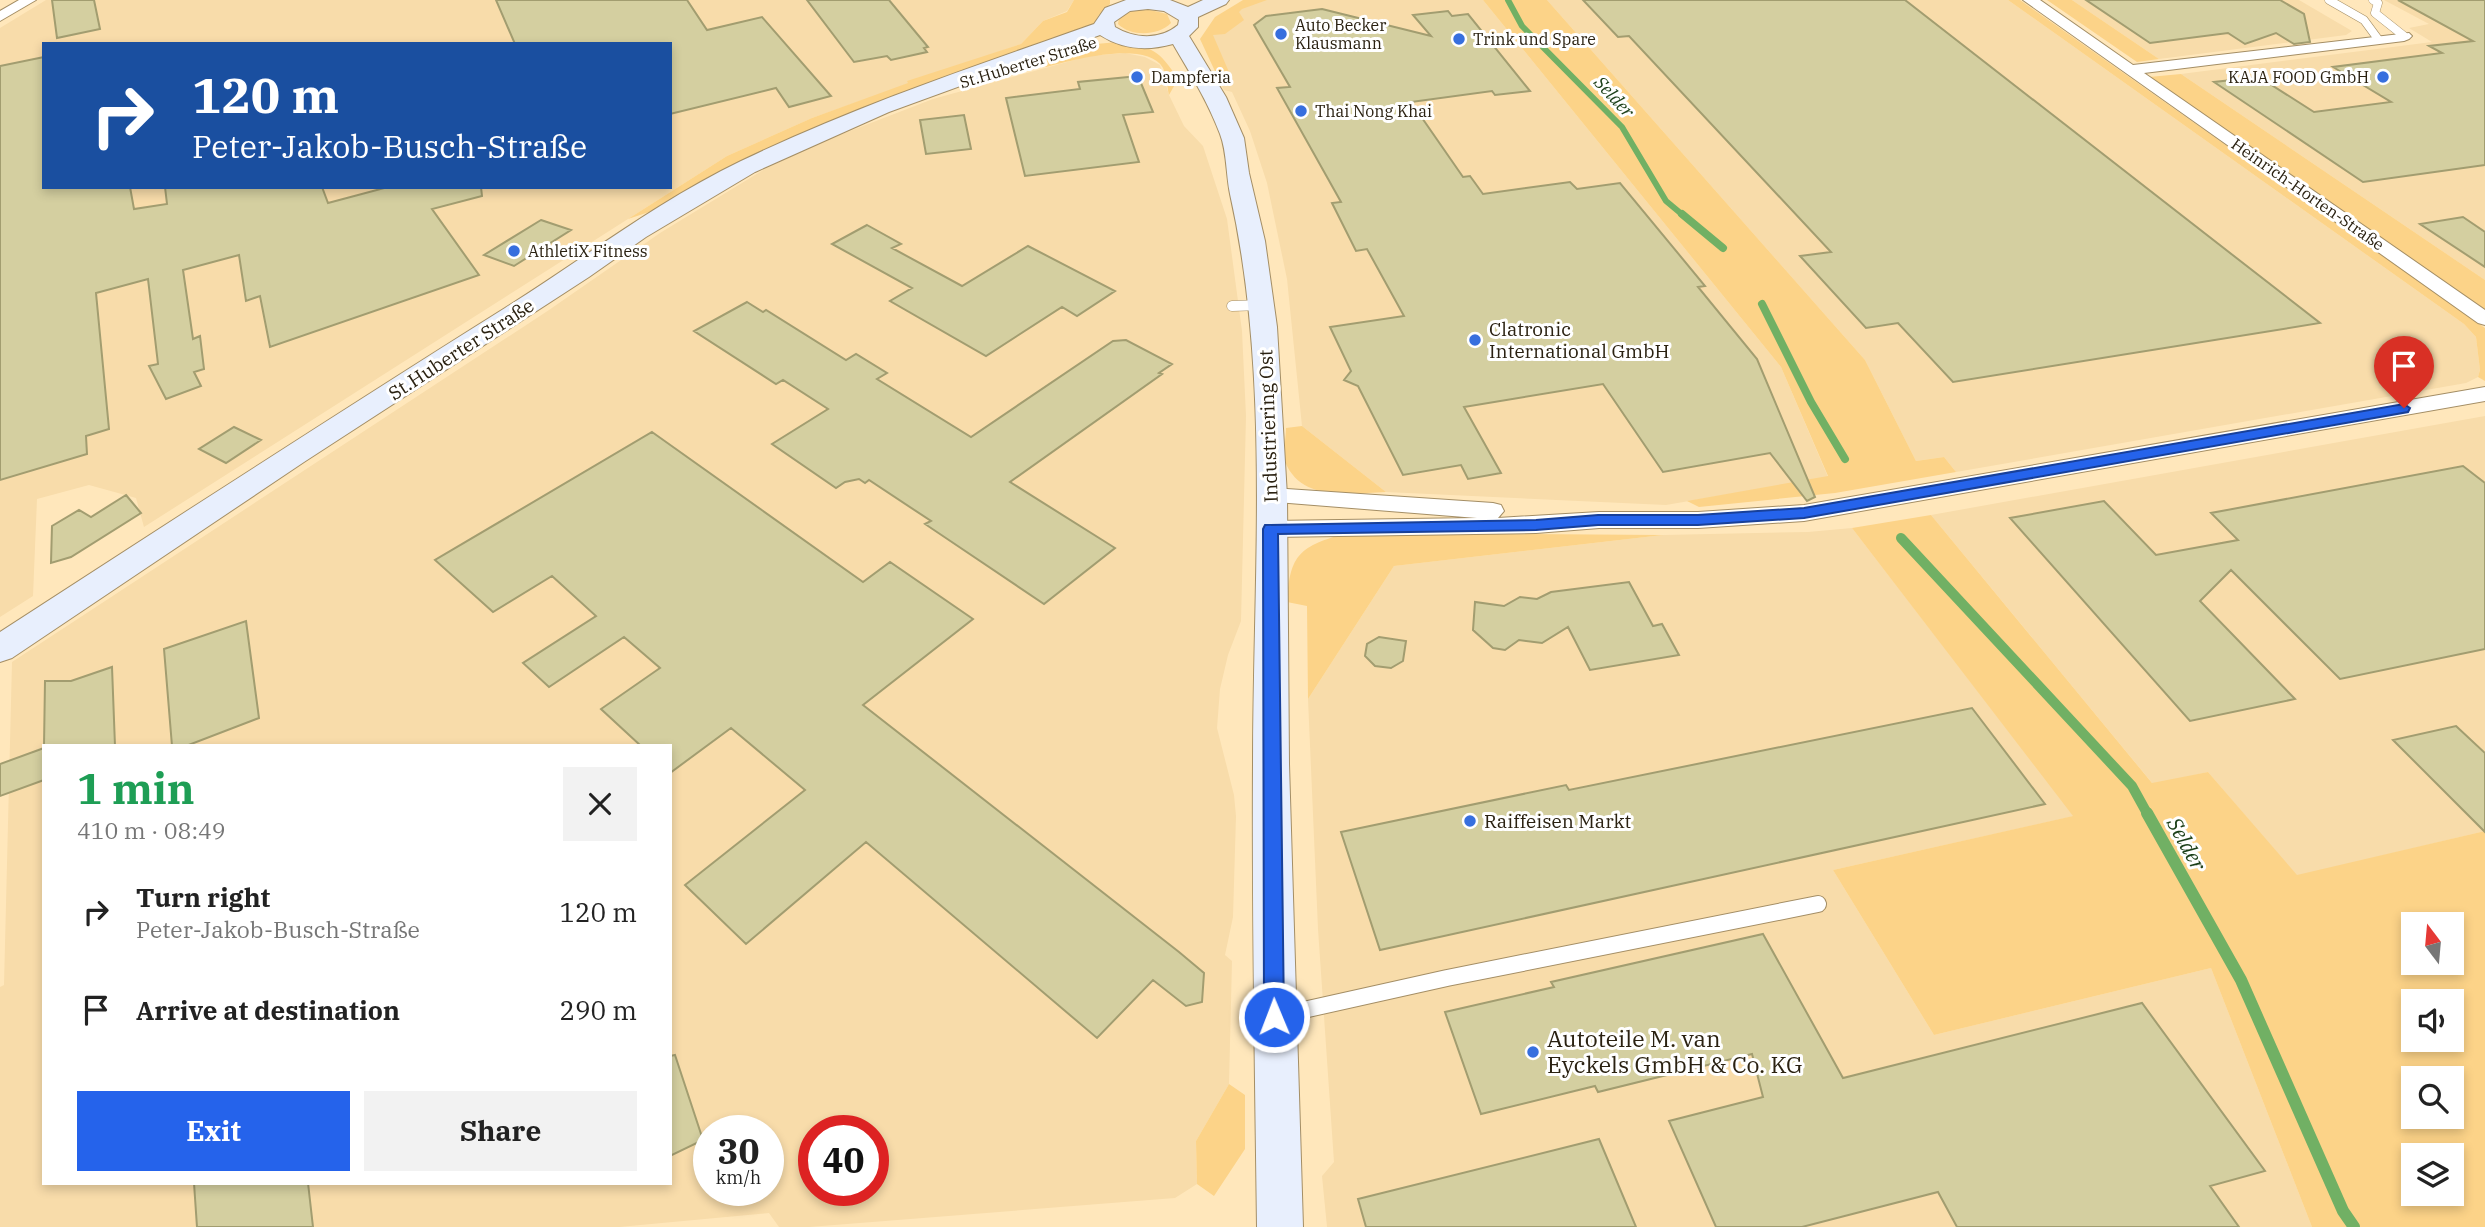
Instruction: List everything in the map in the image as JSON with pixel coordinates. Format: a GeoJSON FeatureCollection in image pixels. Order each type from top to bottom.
{"type":"FeatureCollection","features":[{"type":"Feature","properties":{"kind":"street"},"geometry":{"type":"LineString","coordinates":[[0,17],[29,0]]}},
{"type":"Feature","properties":{"kind":"street"},"geometry":{"type":"LineString","coordinates":[[1183,14],[1134,2],[1106,17],[1110,32],[1133,41],[1155,41],[1183,14],[1219,0]]}},
{"type":"Feature","properties":{"kind":"street","name":"Heinrich-Horten-Straße"},"geometry":{"type":"LineString","coordinates":[[2030,0],[2485,319]]}},
{"type":"Feature","properties":{"kind":"street","name":"Industriering Ost"},"geometry":{"type":"LineString","coordinates":[[1183,14],[1233,138],[1237,173],[1253,241],[1244,306],[1272,496],[1274,1017],[1280,1227]]}},
{"type":"Feature","properties":{"kind":"street","name":"St.Huberter Straße"},"geometry":{"type":"LineString","coordinates":[[0,649],[293,455],[456,353],[637,232],[698,195],[807,138],[941,87],[1110,32]]}},
{"type":"Feature","properties":{"kind":"street"},"geometry":{"type":"LineString","coordinates":[[2130,70],[2404,36]]}},
{"type":"Feature","properties":{"kind":"street","name":"Industriering Ost"},"geometry":{"type":"LineString","coordinates":[[1155,41],[1191,92],[1222,153],[1237,173]]}},
{"type":"Feature","properties":{"kind":"street"},"geometry":{"type":"LineString","coordinates":[[1272,496],[1598,520],[1698,520],[1833,509],[2485,394]]}},
{"type":"Feature","properties":{"kind":"street"},"geometry":{"type":"LineString","coordinates":[[1271,529],[1536,525],[1598,520]]}},
{"type":"Feature","properties":{"kind":"lane"},"geometry":{"type":"LineString","coordinates":[[2329,0],[2364,20],[2378,39]]}},
{"type":"Feature","properties":{"kind":"lane"},"geometry":{"type":"LineString","coordinates":[[2373,0],[2378,3],[2375,13],[2404,36]]}},
{"type":"Feature","properties":{"kind":"lane"},"geometry":{"type":"LineString","coordinates":[[1274,1017],[1447,978],[1818,904]]}},
{"type":"Feature","properties":{"kind":"shaded area"},"geometry":{"type":"Polygon","coordinates":[[[46,0],[1074,0],[1067,11],[1043,21],[1021,44],[812,118],[727,156],[144,527],[136,498],[89,485],[37,499],[33,596],[0,617],[0,28],[46,0]]]}},
{"type":"Feature","properties":{"kind":"shaded area"},"geometry":{"type":"Polygon","coordinates":[[[1074,0],[1110,0],[1110,4],[1098,16],[1096,24],[1028,50],[664,207],[628,219],[727,156],[812,118],[908,83],[907,81],[1021,44],[1043,21],[1067,12],[1074,0]]]}},
{"type":"Feature","properties":{"kind":"shaded area"},"geometry":{"type":"Polygon","coordinates":[[[1243,0],[1267,0],[1242,9],[1239,12],[1244,20],[1225,34],[1213,35],[1229,72],[1218,74],[1220,82],[1200,39],[1215,17],[1243,0]]]}},
{"type":"Feature","properties":{"kind":"shaded area"},"geometry":{"type":"Polygon","coordinates":[[[1254,0],[1483,0],[1781,367],[1828,477],[1666,505],[1386,492],[1302,426],[1287,279],[1267,183],[1250,131],[1232,92],[1224,90],[1222,86],[1206,33],[1254,0]]]}},
{"type":"Feature","properties":{"kind":"shaded area"},"geometry":{"type":"Polygon","coordinates":[[[1483,0],[1547,0],[1865,360],[1916,461],[1944,457],[1956,472],[1835,493],[1699,507],[1687,501],[1828,476],[1781,367],[1483,0]]]}},
{"type":"Feature","properties":{"kind":"shaded area"},"geometry":{"type":"Polygon","coordinates":[[[1547,0],[2008,0],[2464,324],[2476,337],[2480,370],[2478,377],[2466,383],[1956,472],[1944,457],[1916,461],[1865,360],[1547,0]]]}},
{"type":"Feature","properties":{"kind":"shaded area"},"geometry":{"type":"Polygon","coordinates":[[[2008,0],[2020,0],[2485,328],[2485,381],[2478,377],[2480,370],[2476,337],[2464,324],[2008,0]]]}},
{"type":"Feature","properties":{"kind":"shaded area"},"geometry":{"type":"Polygon","coordinates":[[[2047,0],[2072,0],[2159,59],[2137,62],[2047,0]]]}},
{"type":"Feature","properties":{"kind":"shaded area"},"geometry":{"type":"Polygon","coordinates":[[[2072,0],[2299,0],[2352,31],[2346,35],[2159,59],[2072,0]]]}},
{"type":"Feature","properties":{"kind":"shaded area"},"geometry":{"type":"Polygon","coordinates":[[[2384,0],[2485,0],[2485,280],[2181,74],[2432,42],[2409,28],[2429,24],[2384,0]]]}},
{"type":"Feature","properties":{"kind":"shaded area"},"geometry":{"type":"Polygon","coordinates":[[[1146,9],[1167,14],[1171,23],[1159,30],[1144,33],[1130,31],[1118,24],[1119,18],[1132,11],[1146,9]]]}},
{"type":"Feature","properties":{"kind":"shaded area"},"geometry":{"type":"Polygon","coordinates":[[[1118,42],[1147,48],[1166,62],[1178,79],[1169,95],[1163,68],[1154,59],[1141,55],[1107,54],[1046,67],[1041,63],[1096,44],[1118,42]]]}},
{"type":"Feature","properties":{"kind":"shaded area"},"geometry":{"type":"Polygon","coordinates":[[[1125,53],[1145,57],[1160,65],[1169,95],[1184,126],[1203,146],[1227,219],[1242,331],[1246,416],[1241,621],[1228,655],[1220,689],[1217,728],[1234,795],[1236,816],[1233,917],[1225,955],[1232,961],[1229,1084],[1196,1141],[1197,1184],[1175,1198],[809,1227],[779,1227],[769,1213],[619,1227],[0,1227],[0,987],[4,985],[12,662],[549,310],[660,233],[765,169],[819,143],[933,99],[1089,56],[1125,53]]]}},
{"type":"Feature","properties":{"kind":"shaded area"},"geometry":{"type":"Polygon","coordinates":[[[2181,74],[2485,280],[2485,312],[2149,77],[2181,74]]]}},
{"type":"Feature","properties":{"kind":"shaded area"},"geometry":{"type":"Polygon","coordinates":[[[2485,416],[2485,831],[2297,876],[2208,772],[2153,784],[1931,515],[2485,416]]]}},
{"type":"Feature","properties":{"kind":"shaded area"},"geometry":{"type":"Polygon","coordinates":[[[1302,426],[1386,492],[1331,493],[1305,485],[1287,466],[1284,453],[1286,428],[1302,426]]]}},
{"type":"Feature","properties":{"kind":"shaded area"},"geometry":{"type":"Polygon","coordinates":[[[1931,515],[2152,783],[2208,772],[2297,875],[2485,831],[2485,1227],[2312,1227],[2211,968],[1934,1035],[1833,870],[2073,816],[1852,528],[1931,515]]]}},
{"type":"Feature","properties":{"kind":"shaded area"},"geometry":{"type":"Polygon","coordinates":[[[1852,528],[2074,816],[1833,870],[1934,1035],[2211,968],[2312,1227],[1327,1227],[1322,1176],[1334,1162],[1318,929],[1308,699],[1394,566],[1663,535],[1808,532],[1852,528]]]}},
{"type":"Feature","properties":{"kind":"shaded area"},"geometry":{"type":"Polygon","coordinates":[[[1346,533],[1663,535],[1394,566],[1308,699],[1307,606],[1287,602],[1291,573],[1300,554],[1308,548],[1346,533]]]}},
{"type":"Feature","properties":{"kind":"shaded area"},"geometry":{"type":"Polygon","coordinates":[[[1229,1084],[1245,1095],[1245,1149],[1214,1196],[1197,1184],[1196,1141],[1229,1084]]]}},
{"type":"Feature","properties":{"kind":"building"},"geometry":{"type":"Polygon","coordinates":[[[52,0],[94,0],[100,29],[57,38],[52,0]]]}},
{"type":"Feature","properties":{"kind":"building"},"geometry":{"type":"Polygon","coordinates":[[[496,0],[687,0],[707,30],[762,17],[831,96],[789,107],[776,88],[672,114],[672,42],[514,42],[496,0]]]}},
{"type":"Feature","properties":{"kind":"building"},"geometry":{"type":"Polygon","coordinates":[[[807,0],[889,0],[928,47],[924,48],[927,52],[891,60],[887,56],[854,62],[807,0]]]}},
{"type":"Feature","properties":{"kind":"building"},"geometry":{"type":"Polygon","coordinates":[[[1583,0],[1905,0],[2320,323],[1953,382],[1898,323],[1866,328],[1800,256],[1831,252],[1629,36],[1618,37],[1583,0]]]}},
{"type":"Feature","properties":{"kind":"building"},"geometry":{"type":"Polygon","coordinates":[[[2086,0],[2280,0],[2304,14],[2310,42],[2294,44],[2276,33],[2245,44],[2228,33],[2150,43],[2086,0]]]}},
{"type":"Feature","properties":{"kind":"building"},"geometry":{"type":"Polygon","coordinates":[[[2398,0],[2485,0],[2485,165],[2363,182],[2214,82],[2259,77],[2314,112],[2391,102],[2333,67],[2442,53],[2429,46],[2473,41],[2398,0]]]}},
{"type":"Feature","properties":{"kind":"building"},"geometry":{"type":"Polygon","coordinates":[[[1322,9],[1431,36],[1413,15],[1448,11],[1452,16],[1468,14],[1530,91],[1495,95],[1492,91],[1411,102],[1463,177],[1470,176],[1483,194],[1570,182],[1577,189],[1620,183],[1705,286],[1698,287],[1757,359],[1815,497],[1807,501],[1770,453],[1663,472],[1603,384],[1464,407],[1501,473],[1468,479],[1461,465],[1403,475],[1358,386],[1344,380],[1351,371],[1330,327],[1404,316],[1367,249],[1356,251],[1332,203],[1341,202],[1277,88],[1290,87],[1254,25],[1266,16],[1322,9]]]}},
{"type":"Feature","properties":{"kind":"building"},"geometry":{"type":"Polygon","coordinates":[[[42,57],[42,189],[130,189],[134,209],[167,204],[165,189],[323,189],[328,203],[380,189],[481,189],[482,196],[432,209],[479,275],[270,347],[260,296],[246,301],[239,255],[183,270],[193,339],[200,336],[204,369],[194,372],[201,386],[166,399],[149,366],[158,364],[148,279],[96,293],[109,429],[86,436],[87,454],[0,480],[0,66],[42,57]]]}},
{"type":"Feature","properties":{"kind":"building"},"geometry":{"type":"Polygon","coordinates":[[[1138,76],[1153,112],[1123,115],[1139,162],[1025,176],[1006,98],[1080,89],[1078,82],[1138,76]]]}},
{"type":"Feature","properties":{"kind":"building"},"geometry":{"type":"Polygon","coordinates":[[[964,115],[971,149],[926,154],[920,120],[964,115]]]}},
{"type":"Feature","properties":{"kind":"building"},"geometry":{"type":"Polygon","coordinates":[[[2463,217],[2485,232],[2485,267],[2420,224],[2463,217]]]}},
{"type":"Feature","properties":{"kind":"building"},"geometry":{"type":"Polygon","coordinates":[[[541,220],[571,230],[514,266],[484,255],[541,220]]]}},
{"type":"Feature","properties":{"kind":"building"},"geometry":{"type":"Polygon","coordinates":[[[867,225],[901,244],[892,248],[962,286],[1028,246],[1115,291],[1077,316],[1062,307],[986,356],[890,301],[912,288],[832,244],[867,225]]]}},
{"type":"Feature","properties":{"kind":"building"},"geometry":{"type":"Polygon","coordinates":[[[747,302],[763,312],[766,310],[846,360],[856,354],[887,373],[877,379],[971,437],[1113,341],[1126,340],[1172,364],[1159,373],[1162,374],[1010,482],[1115,548],[1044,604],[925,524],[931,521],[869,480],[865,483],[859,479],[845,482],[836,488],[772,444],[828,409],[783,380],[776,384],[694,331],[747,302]]]}},
{"type":"Feature","properties":{"kind":"building"},"geometry":{"type":"Polygon","coordinates":[[[234,427],[261,440],[226,463],[199,449],[234,427]]]}},
{"type":"Feature","properties":{"kind":"building"},"geometry":{"type":"Polygon","coordinates":[[[652,432],[863,582],[890,562],[973,619],[863,705],[1204,973],[1202,1002],[1186,1006],[1153,980],[1097,1038],[866,842],[746,944],[685,885],[805,790],[731,728],[672,772],[672,744],[639,744],[601,709],[660,668],[624,637],[549,687],[523,663],[596,616],[552,576],[493,612],[435,560],[652,432]]]}},
{"type":"Feature","properties":{"kind":"building"},"geometry":{"type":"Polygon","coordinates":[[[2463,466],[2485,483],[2485,649],[2340,679],[2231,570],[2200,601],[2295,699],[2190,721],[2010,518],[2104,501],[2156,555],[2238,540],[2211,513],[2463,466]]]}},
{"type":"Feature","properties":{"kind":"building"},"geometry":{"type":"Polygon","coordinates":[[[126,495],[141,513],[71,557],[51,563],[52,526],[79,510],[91,517],[126,495]]]}},
{"type":"Feature","properties":{"kind":"building"},"geometry":{"type":"Polygon","coordinates":[[[1629,582],[1653,626],[1662,624],[1679,655],[1590,670],[1568,627],[1542,643],[1519,640],[1505,650],[1493,648],[1473,630],[1475,602],[1504,606],[1520,597],[1537,599],[1551,592],[1629,582]]]}},
{"type":"Feature","properties":{"kind":"building"},"geometry":{"type":"Polygon","coordinates":[[[246,621],[259,718],[191,744],[172,744],[164,649],[246,621]]]}},
{"type":"Feature","properties":{"kind":"building"},"geometry":{"type":"Polygon","coordinates":[[[1379,637],[1406,641],[1403,661],[1391,668],[1375,666],[1365,656],[1367,644],[1379,637]]]}},
{"type":"Feature","properties":{"kind":"building"},"geometry":{"type":"Polygon","coordinates":[[[112,667],[115,744],[44,744],[45,681],[71,681],[112,667]]]}},
{"type":"Feature","properties":{"kind":"building"},"geometry":{"type":"Polygon","coordinates":[[[1972,708],[2045,804],[1380,950],[1341,832],[1566,785],[1569,790],[1972,708]]]}},
{"type":"Feature","properties":{"kind":"building"},"geometry":{"type":"Polygon","coordinates":[[[2456,726],[2485,753],[2485,832],[2393,740],[2456,726]]]}},
{"type":"Feature","properties":{"kind":"building"},"geometry":{"type":"Polygon","coordinates":[[[42,749],[42,781],[0,796],[0,764],[42,749]]]}},
{"type":"Feature","properties":{"kind":"building"},"geometry":{"type":"Polygon","coordinates":[[[1763,934],[1843,1078],[2142,1003],[2265,1171],[2210,1186],[2239,1227],[1957,1227],[1938,1192],[1802,1227],[1716,1227],[1669,1121],[1763,1097],[1752,1054],[1598,1092],[1595,1086],[1481,1114],[1445,1012],[1554,987],[1551,982],[1763,934]]]}},
{"type":"Feature","properties":{"kind":"building"},"geometry":{"type":"Polygon","coordinates":[[[675,1055],[695,1115],[693,1145],[672,1155],[672,1056],[675,1055]]]}},
{"type":"Feature","properties":{"kind":"building"},"geometry":{"type":"Polygon","coordinates":[[[1599,1139],[1636,1227],[1366,1227],[1358,1199],[1599,1139]]]}},
{"type":"Feature","properties":{"kind":"building"},"geometry":{"type":"Polygon","coordinates":[[[194,1185],[308,1185],[313,1227],[197,1227],[194,1185]]]}},
{"type":"Feature","properties":{"kind":"waterway","name":"Selder"},"geometry":{"type":"LineString","coordinates":[[1508,0],[1522,26],[1622,127],[1666,201],[1684,216]]}},
{"type":"Feature","properties":{"kind":"waterway","name":"Selder"},"geometry":{"type":"LineString","coordinates":[[1682,214],[1723,248]]}},
{"type":"Feature","properties":{"kind":"waterway","name":"Selder"},"geometry":{"type":"LineString","coordinates":[[1762,304],[1811,402],[1845,459]]}},
{"type":"Feature","properties":{"kind":"waterway","name":"Selder"},"geometry":{"type":"LineString","coordinates":[[1901,538],[2132,786],[2148,815]]}},
{"type":"Feature","properties":{"kind":"waterway","name":"Selder"},"geometry":{"type":"LineString","coordinates":[[2147,813],[2241,980],[2343,1211],[2354,1227]]}},
{"type":"Feature","properties":{"kind":"place","name":"Auto Becker Klausmann"},"geometry":{"type":"Point","coordinates":[1281,34]}},
{"type":"Feature","properties":{"kind":"place","name":"Trink und Spare"},"geometry":{"type":"Point","coordinates":[1459,39]}},
{"type":"Feature","properties":{"kind":"place","name":"Dampferia"},"geometry":{"type":"Point","coordinates":[1137,77]}},
{"type":"Feature","properties":{"kind":"place","name":"KAJA FOOD GmbH"},"geometry":{"type":"Point","coordinates":[2383,77]}},
{"type":"Feature","properties":{"kind":"place","name":"Thai Nong Khai"},"geometry":{"type":"Point","coordinates":[1301,111]}},
{"type":"Feature","properties":{"kind":"place","name":"AthletiX Fitness"},"geometry":{"type":"Point","coordinates":[514,251]}},
{"type":"Feature","properties":{"kind":"place","name":"Clatronic International GmbH"},"geometry":{"type":"Point","coordinates":[1475,340]}},
{"type":"Feature","properties":{"kind":"place","name":"Raiffeisen Markt"},"geometry":{"type":"Point","coordinates":[1470,821]}},
{"type":"Feature","properties":{"kind":"place","name":"Autoteile M. van Eyckels GmbH & Co. KG"},"geometry":{"type":"Point","coordinates":[1533,1052]}},
{"type":"Feature","properties":{"kind":"route"},"geometry":{"type":"LineString","coordinates":[[1274,1017],[1270,764],[1271,529],[1536,525],[1598,520],[1698,520],[1804,513],[2404,408]]}}]}
